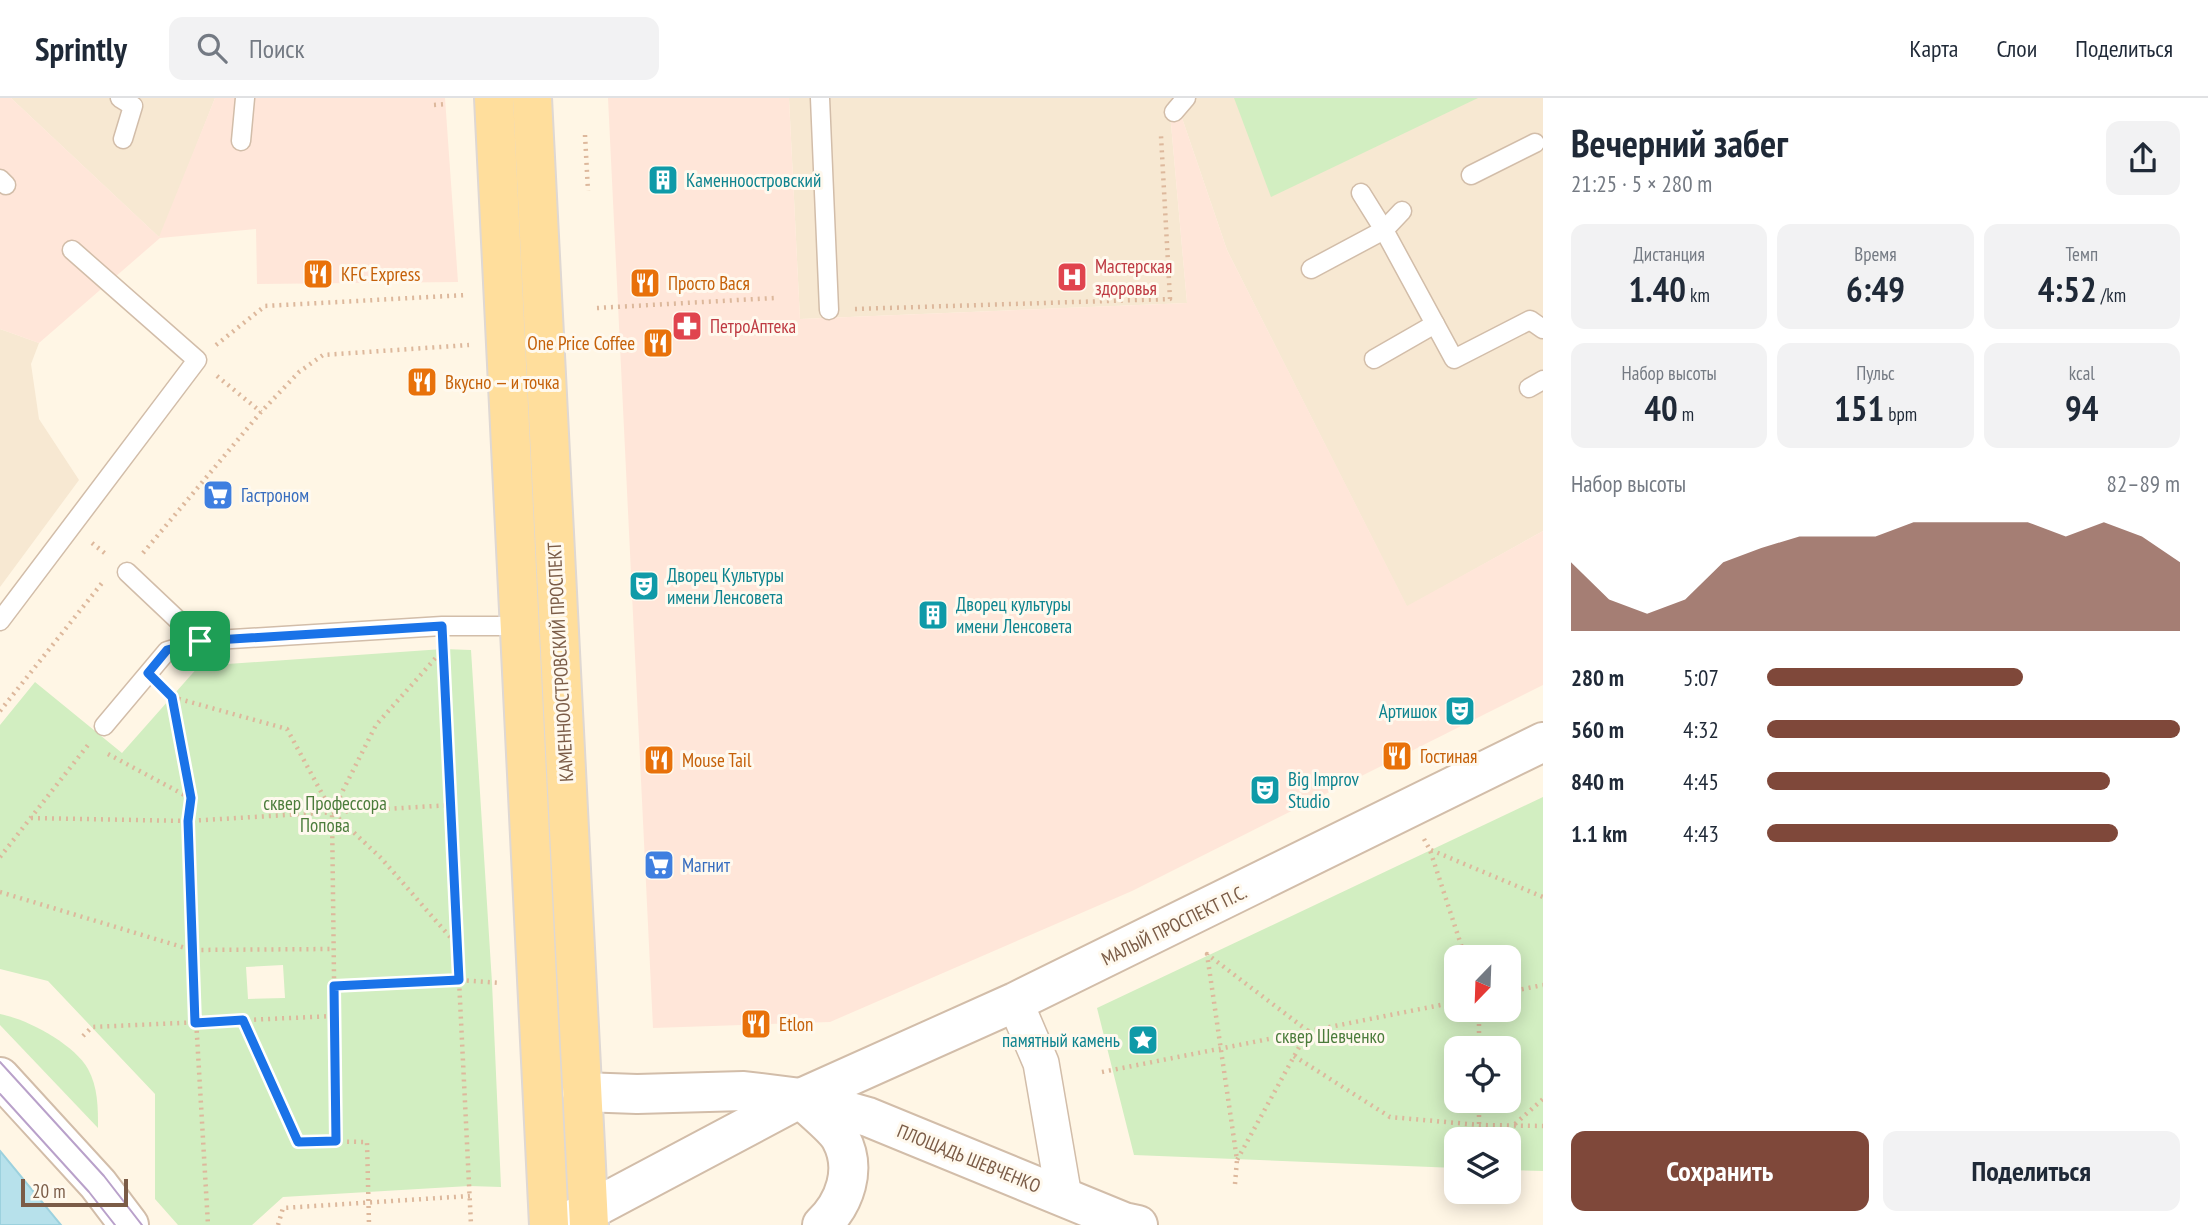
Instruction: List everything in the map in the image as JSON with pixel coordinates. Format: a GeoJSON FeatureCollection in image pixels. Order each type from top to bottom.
{"type":"FeatureCollection","features":[{"type":"Feature","properties":{"kind":"main road","name":"КАМЕННООСТРОВСКИЙ ПРОСПЕКТ"},"geometry":{"type":"LineString","coordinates":[[494,98],[549,1225]]}},
{"type":"Feature","properties":{"kind":"main road","name":"КАМЕННООСТРОВСКИЙ ПРОСПЕКТ"},"geometry":{"type":"LineString","coordinates":[[532,98],[582,1092],[580,1220]]}},
{"type":"Feature","properties":{"kind":"street","name":"МАЛЫЙ ПРОСПЕКТ П.С."},"geometry":{"type":"LineString","coordinates":[[580,1220],[801,1098],[1015,1002],[1543,742]]}},
{"type":"Feature","properties":{"kind":"street","name":"ПЛОЩАДЬ ШЕВЧЕНКО"},"geometry":{"type":"LineString","coordinates":[[1015,1002],[1041,1063],[1064,1197]]}},
{"type":"Feature","properties":{"kind":"street"},"geometry":{"type":"LineString","coordinates":[[0,1077],[98,1184],[129,1225]]}},
{"type":"Feature","properties":{"kind":"street"},"geometry":{"type":"LineString","coordinates":[[582,1092],[637,1094],[744,1091],[801,1098],[841,1138],[848,1165],[845,1194],[822,1225]]}},
{"type":"Feature","properties":{"kind":"street","name":"ПЛОЩАДЬ ШЕВЧЕНКО"},"geometry":{"type":"LineString","coordinates":[[801,1098],[869,1117],[1064,1197]]}},
{"type":"Feature","properties":{"kind":"street"},"geometry":{"type":"LineString","coordinates":[[1064,1197],[1124,1222],[1138,1225]]}},
{"type":"Feature","properties":{"kind":"lane"},"geometry":{"type":"LineString","coordinates":[[120,98],[133,106],[123,139]]}},
{"type":"Feature","properties":{"kind":"lane"},"geometry":{"type":"LineString","coordinates":[[241,141],[245,98]]}},
{"type":"Feature","properties":{"kind":"lane"},"geometry":{"type":"LineString","coordinates":[[820,98],[829,310]]}},
{"type":"Feature","properties":{"kind":"lane"},"geometry":{"type":"LineString","coordinates":[[1472,176],[1535,143]]}},
{"type":"Feature","properties":{"kind":"lane"},"geometry":{"type":"LineString","coordinates":[[1361,192],[1454,359],[1530,320],[1543,329]]}},
{"type":"Feature","properties":{"kind":"lane"},"geometry":{"type":"LineString","coordinates":[[1311,269],[1384,230],[1402,211]]}},
{"type":"Feature","properties":{"kind":"lane"},"geometry":{"type":"LineString","coordinates":[[0,621],[197,360],[72,250]]}},
{"type":"Feature","properties":{"kind":"lane"},"geometry":{"type":"LineString","coordinates":[[1374,359],[1435,324]]}},
{"type":"Feature","properties":{"kind":"lane"},"geometry":{"type":"LineString","coordinates":[[122,568],[200,641]]}},
{"type":"Feature","properties":{"kind":"lane"},"geometry":{"type":"LineString","coordinates":[[104,726],[167,650],[200,641],[442,626],[520,626]]}},
{"type":"Feature","properties":{"kind":"path"},"geometry":{"type":"LineString","coordinates":[[434,105],[447,104]]}},
{"type":"Feature","properties":{"kind":"path"},"geometry":{"type":"LineString","coordinates":[[829,310],[1170,299],[1160,125]]}},
{"type":"Feature","properties":{"kind":"path"},"geometry":{"type":"LineString","coordinates":[[585,135],[588,191]]}},
{"type":"Feature","properties":{"kind":"path"},"geometry":{"type":"LineString","coordinates":[[261,412],[197,360],[265,306],[478,294]]}},
{"type":"Feature","properties":{"kind":"path"},"geometry":{"type":"LineString","coordinates":[[597,308],[774,298]]}},
{"type":"Feature","properties":{"kind":"path"},"geometry":{"type":"LineString","coordinates":[[0,711],[122,568],[299,372],[323,355],[481,345]]}},
{"type":"Feature","properties":{"kind":"path"},"geometry":{"type":"LineString","coordinates":[[71,527],[122,568]]}},
{"type":"Feature","properties":{"kind":"path"},"geometry":{"type":"LineString","coordinates":[[336,1141],[332,813],[376,725],[443,649],[471,1225]]}},
{"type":"Feature","properties":{"kind":"path"},"geometry":{"type":"LineString","coordinates":[[148,673],[172,697],[287,729],[332,813],[382,858],[458,946]]}},
{"type":"Feature","properties":{"kind":"path"},"geometry":{"type":"LineString","coordinates":[[172,697],[191,798],[188,821],[192,950],[208,1225]]}},
{"type":"Feature","properties":{"kind":"path"},"geometry":{"type":"LineString","coordinates":[[0,857],[104,726]]}},
{"type":"Feature","properties":{"kind":"path"},"geometry":{"type":"LineString","coordinates":[[90,743],[191,798]]}},
{"type":"Feature","properties":{"kind":"path"},"geometry":{"type":"LineString","coordinates":[[32,818],[188,821],[451,805]]}},
{"type":"Feature","properties":{"kind":"path"},"geometry":{"type":"LineString","coordinates":[[1461,945],[1430,850],[1543,897]]}},
{"type":"Feature","properties":{"kind":"path"},"geometry":{"type":"LineString","coordinates":[[0,892],[192,950],[333,949]]}},
{"type":"Feature","properties":{"kind":"path"},"geometry":{"type":"LineString","coordinates":[[1235,1184],[1237,1160],[1208,954],[1308,1031]]}},
{"type":"Feature","properties":{"kind":"path"},"geometry":{"type":"LineString","coordinates":[[334,986],[459,980],[512,982]]}},
{"type":"Feature","properties":{"kind":"path"},"geometry":{"type":"LineString","coordinates":[[1521,989],[1543,985]]}},
{"type":"Feature","properties":{"kind":"path"},"geometry":{"type":"LineString","coordinates":[[1102,1072],[1444,1004]]}},
{"type":"Feature","properties":{"kind":"path"},"geometry":{"type":"LineString","coordinates":[[83,1036],[92,1027],[334,1016]]}},
{"type":"Feature","properties":{"kind":"path"},"geometry":{"type":"LineString","coordinates":[[243,1020],[298,1142],[367,1142],[369,1225]]}},
{"type":"Feature","properties":{"kind":"path"},"geometry":{"type":"LineString","coordinates":[[1237,1160],[1308,1031]]}},
{"type":"Feature","properties":{"kind":"path"},"geometry":{"type":"LineString","coordinates":[[1294,1056],[1390,1117],[1479,1125],[1543,1126]]}},
{"type":"Feature","properties":{"kind":"path"},"geometry":{"type":"LineString","coordinates":[[1514,1125],[1543,1099]]}},
{"type":"Feature","properties":{"kind":"path"},"geometry":{"type":"LineString","coordinates":[[1479,1113],[1479,1125]]}},
{"type":"Feature","properties":{"kind":"path"},"geometry":{"type":"LineString","coordinates":[[278,1225],[283,1208],[470,1196]]}},
{"type":"Feature","properties":{"kind":"shaded area"},"geometry":{"type":"Polygon","coordinates":[[[0,98],[11,98],[159,237],[215,98],[445,98],[458,282],[257,284],[256,229],[160,238],[39,343],[0,329],[0,98]]]}},
{"type":"Feature","properties":{"kind":"shaded area"},"geometry":{"type":"Polygon","coordinates":[[[11,98],[215,98],[160,238],[11,98]]]}},
{"type":"Feature","properties":{"kind":"shaded area","name":"Дворец культуры имени Ленсовета"},"geometry":{"type":"Polygon","coordinates":[[[608,98],[789,98],[800,319],[1187,303],[1170,113],[1180,112],[1227,250],[1407,606],[1543,531],[1543,685],[1132,891],[830,1022],[653,1028],[608,98]]]}},
{"type":"Feature","properties":{"kind":"shaded area"},"geometry":{"type":"Polygon","coordinates":[[[789,98],[1543,98],[1543,531],[1407,607],[1227,250],[1180,112],[1170,113],[1187,303],[800,319],[789,98]]]}},
{"type":"Feature","properties":{"kind":"shaded area"},"geometry":{"type":"Polygon","coordinates":[[[0,329],[39,343],[31,364],[39,419],[79,480],[0,587],[0,329]]]}},
{"type":"Feature","properties":{"kind":"green space"},"geometry":{"type":"Polygon","coordinates":[[[1234,98],[1478,98],[1271,197],[1234,98]]]}},
{"type":"Feature","properties":{"kind":"green space","name":"сквер Профессора Попова"},"geometry":{"type":"Polygon","coordinates":[[[443,649],[471,650],[492,983],[501,1187],[469,1186],[283,1197],[252,1225],[178,1225],[155,1199],[155,1094],[48,981],[0,969],[0,725],[35,682],[122,753],[199,666],[443,649]],[[283,965],[246,967],[248,999],[285,998],[283,965]]]}},
{"type":"Feature","properties":{"kind":"green space","name":"сквер Шевченко"},"geometry":{"type":"Polygon","coordinates":[[[1543,797],[1543,1171],[1521,1170],[1521,1127],[1444,1127],[1444,1168],[1134,1155],[1097,1008],[1543,797]]]}},
{"type":"Feature","properties":{"kind":"green space"},"geometry":{"type":"Polygon","coordinates":[[[0,1014],[23,1021],[49,1034],[81,1060],[88,1069],[96,1090],[98,1128],[0,1025],[0,1014]]]}},
{"type":"Feature","properties":{"kind":"water"},"geometry":{"type":"Polygon","coordinates":[[[0,1151],[61,1225],[0,1225],[0,1151]]]}},
{"type":"Feature","properties":{"kind":"tram line"},"geometry":{"type":"LineString","coordinates":[[0,1062],[104,1176],[142,1225]]}},
{"type":"Feature","properties":{"kind":"tram line"},"geometry":{"type":"LineString","coordinates":[[0,1094],[89,1192],[115,1225]]}},
{"type":"Feature","properties":{"kind":"place","name":"Каменноостровский"},"geometry":{"type":"Point","coordinates":[663,180]}},
{"type":"Feature","properties":{"kind":"place","name":"KFC Express"},"geometry":{"type":"Point","coordinates":[318,274]}},
{"type":"Feature","properties":{"kind":"place","name":"Мастерская здоровья"},"geometry":{"type":"Point","coordinates":[1072,277]}},
{"type":"Feature","properties":{"kind":"place","name":"Просто Вася"},"geometry":{"type":"Point","coordinates":[645,283]}},
{"type":"Feature","properties":{"kind":"place","name":"ПетроАптека"},"geometry":{"type":"Point","coordinates":[687,326]}},
{"type":"Feature","properties":{"kind":"place","name":"One Price Coffee"},"geometry":{"type":"Point","coordinates":[658,343]}},
{"type":"Feature","properties":{"kind":"place","name":"Вкусно — и точка"},"geometry":{"type":"Point","coordinates":[422,382]}},
{"type":"Feature","properties":{"kind":"place","name":"Гастроном"},"geometry":{"type":"Point","coordinates":[218,495]}},
{"type":"Feature","properties":{"kind":"place","name":"Дворец Культуры имени Ленсовета"},"geometry":{"type":"Point","coordinates":[644,586]}},
{"type":"Feature","properties":{"kind":"place","name":"Дворец культуры имени Ленсовета"},"geometry":{"type":"Point","coordinates":[933,615]}},
{"type":"Feature","properties":{"kind":"place","name":"Артишок"},"geometry":{"type":"Point","coordinates":[1460,711]}},
{"type":"Feature","properties":{"kind":"place","name":"Гостиная"},"geometry":{"type":"Point","coordinates":[1397,756]}},
{"type":"Feature","properties":{"kind":"place","name":"Mouse Tail"},"geometry":{"type":"Point","coordinates":[659,760]}},
{"type":"Feature","properties":{"kind":"place","name":"Big Improv Studio"},"geometry":{"type":"Point","coordinates":[1265,790]}},
{"type":"Feature","properties":{"kind":"place","name":"Магнит"},"geometry":{"type":"Point","coordinates":[659,865]}},
{"type":"Feature","properties":{"kind":"place","name":"Etlon"},"geometry":{"type":"Point","coordinates":[756,1024]}},
{"type":"Feature","properties":{"kind":"place","name":"памятный камень"},"geometry":{"type":"Point","coordinates":[1143,1040]}},
{"type":"Feature","properties":{"kind":"route"},"geometry":{"type":"LineString","coordinates":[[442,626],[459,980],[334,986],[336,1141],[298,1142],[243,1020],[195,1023],[188,821],[191,798],[172,697],[148,673],[167,650],[200,641],[442,626]]}}]}
